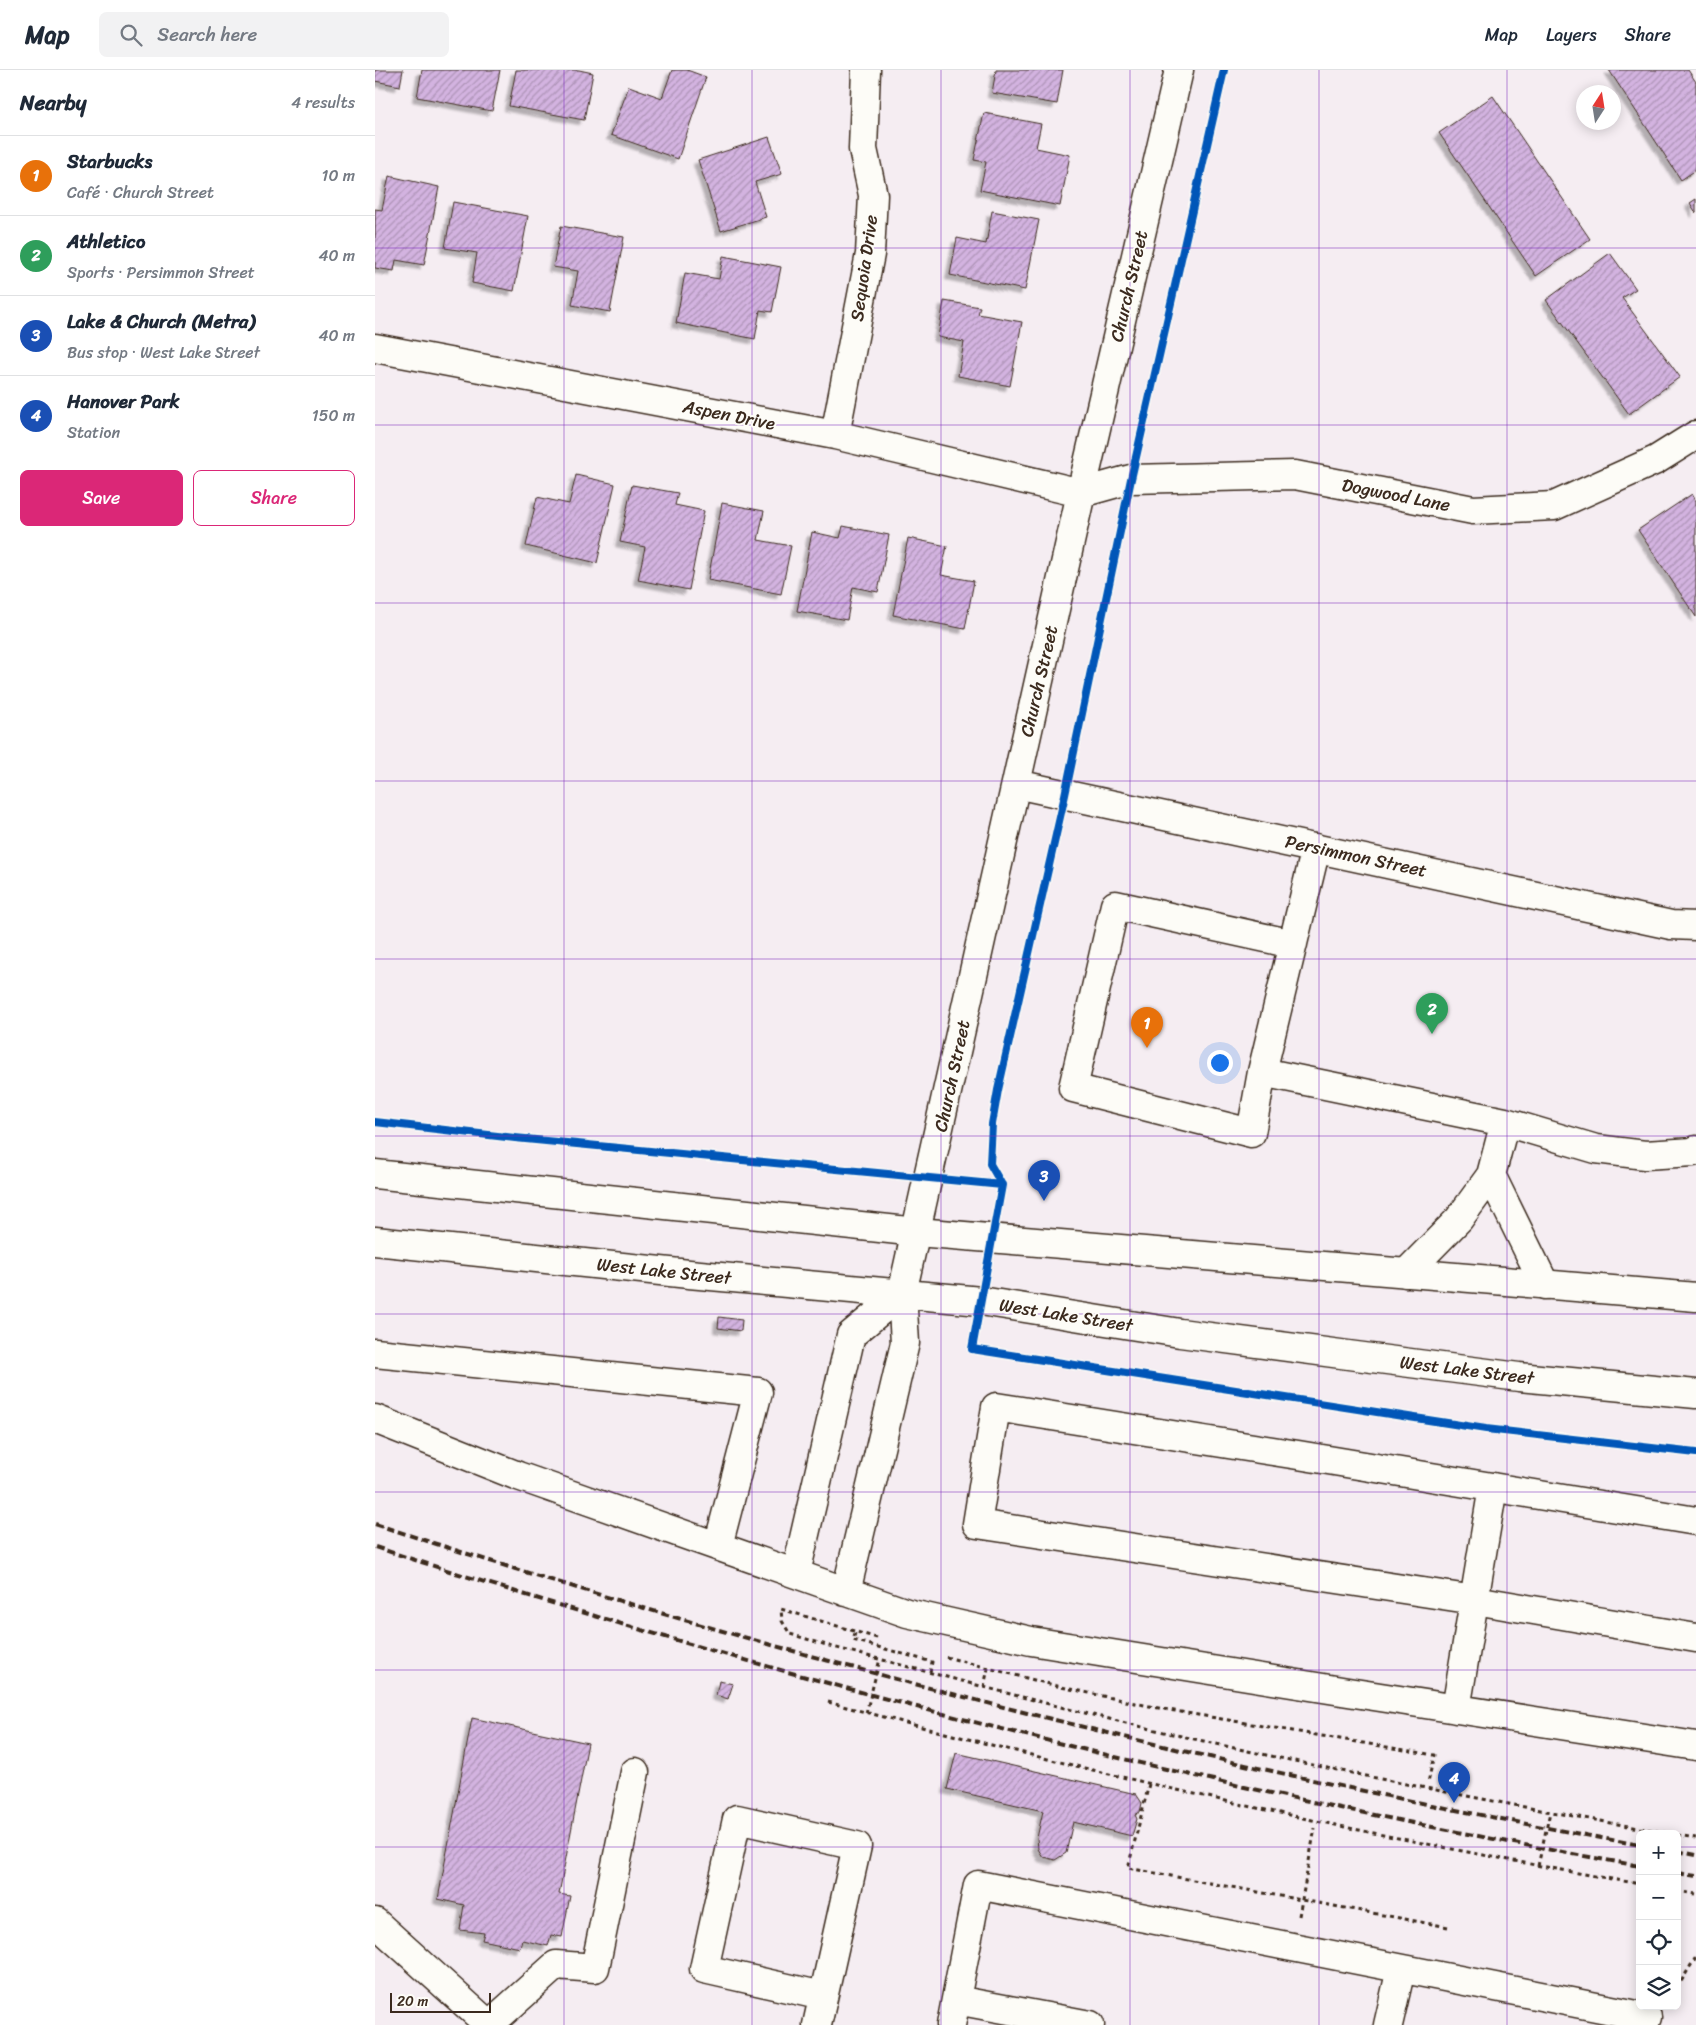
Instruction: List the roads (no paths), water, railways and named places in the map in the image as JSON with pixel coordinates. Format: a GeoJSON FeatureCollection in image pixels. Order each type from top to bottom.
{"type":"FeatureCollection","features":[{"type":"Feature","properties":{"kind":"main road","name":"Sequoia Drive"},"geometry":{"type":"LineString","coordinates":[[835,435],[871,246],[873,195],[863,149],[866,70]]}},
{"type":"Feature","properties":{"kind":"main road","name":"Church Street"},"geometry":{"type":"LineString","coordinates":[[846,1592],[905,1343],[903,1293],[1081,493],[1179,70]]}},
{"type":"Feature","properties":{"kind":"main road","name":"Aspen Drive"},"geometry":{"type":"LineString","coordinates":[[375,348],[835,435],[1081,493]]}},
{"type":"Feature","properties":{"kind":"main road","name":"Dogwood Lane"},"geometry":{"type":"LineString","coordinates":[[1081,493],[1131,479],[1295,476],[1473,510],[1554,506],[1655,460],[1696,436]]}},
{"type":"Feature","properties":{"kind":"main road","name":"Persimmon Street"},"geometry":{"type":"LineString","coordinates":[[1016,784],[1671,925],[1696,926]]}},
{"type":"Feature","properties":{"kind":"main road"},"geometry":{"type":"LineString","coordinates":[[1293,944],[1115,905],[1073,1088],[1251,1133],[1262,1072],[1293,944],[1316,848]]}},
{"type":"Feature","properties":{"kind":"main road"},"geometry":{"type":"LineString","coordinates":[[1262,1072],[1505,1122],[1596,1149],[1645,1154],[1693,1152],[1696,1150]]}},
{"type":"Feature","properties":{"kind":"main road"},"geometry":{"type":"LineString","coordinates":[[1406,1273],[1459,1219],[1491,1175],[1505,1122]]}},
{"type":"Feature","properties":{"kind":"main road"},"geometry":{"type":"LineString","coordinates":[[375,1174],[917,1232],[1696,1297]]}},
{"type":"Feature","properties":{"kind":"main road"},"geometry":{"type":"LineString","coordinates":[[1491,1175],[1545,1285]]}},
{"type":"Feature","properties":{"kind":"main road","name":"West Lake Street"},"geometry":{"type":"LineString","coordinates":[[375,1241],[689,1274],[981,1301],[1179,1333],[1423,1365],[1519,1377],[1696,1394]]}},
{"type":"Feature","properties":{"kind":"main road"},"geometry":{"type":"LineString","coordinates":[[796,1573],[851,1335],[903,1293]]}},
{"type":"Feature","properties":{"kind":"main road"},"geometry":{"type":"LineString","coordinates":[[375,1353],[758,1392],[718,1546]]}},
{"type":"Feature","properties":{"kind":"main road"},"geometry":{"type":"LineString","coordinates":[[1696,1521],[996,1407],[977,1524],[1475,1600],[1696,1638]]}},
{"type":"Feature","properties":{"kind":"main road"},"geometry":{"type":"LineString","coordinates":[[375,1419],[518,1476],[907,1612],[1031,1641],[1696,1746]]}},
{"type":"Feature","properties":{"kind":"main road"},"geometry":{"type":"LineString","coordinates":[[1456,1709],[1493,1487]]}},
{"type":"Feature","properties":{"kind":"main road"},"geometry":{"type":"LineString","coordinates":[[375,1922],[489,2025],[556,1965],[595,1968],[635,1772]]}},
{"type":"Feature","properties":{"kind":"main road"},"geometry":{"type":"LineString","coordinates":[[817,2025],[857,1846],[737,1819],[704,1969],[823,1996]]}},
{"type":"Feature","properties":{"kind":"main road"},"geometry":{"type":"LineString","coordinates":[[1090,2025],[954,2013],[978,1885],[1647,2017],[1644,2025]]}},
{"type":"Feature","properties":{"kind":"main road"},"geometry":{"type":"LineString","coordinates":[[1388,2025],[1401,1969]]}},
{"type":"Feature","properties":{"kind":"railway"},"geometry":{"type":"LineString","coordinates":[[375,1524],[687,1621],[1002,1707],[1320,1781],[1479,1815],[1636,1844]]}},
{"type":"Feature","properties":{"kind":"railway"},"geometry":{"type":"LineString","coordinates":[[375,1547],[687,1643],[1002,1729],[1160,1768],[1320,1804],[1636,1865]]}},
{"type":"Feature","properties":{"kind":"railway"},"geometry":{"type":"LineString","coordinates":[[1681,1852],[1696,1855]]}},
{"type":"Feature","properties":{"kind":"railway"},"geometry":{"type":"LineString","coordinates":[[1681,1874],[1696,1876]]}},
{"type":"Feature","properties":{"kind":"place","name":"Athletico"},"geometry":{"type":"Point","coordinates":[1432,1034]}},
{"type":"Feature","properties":{"kind":"place","name":"Starbucks"},"geometry":{"type":"Point","coordinates":[1147,1048]}},
{"type":"Feature","properties":{"kind":"place","name":"Lake & Church (Metra)"},"geometry":{"type":"Point","coordinates":[1044,1201]}},
{"type":"Feature","properties":{"kind":"place","name":"Hanover Park"},"geometry":{"type":"Point","coordinates":[1454,1803]}}]}
